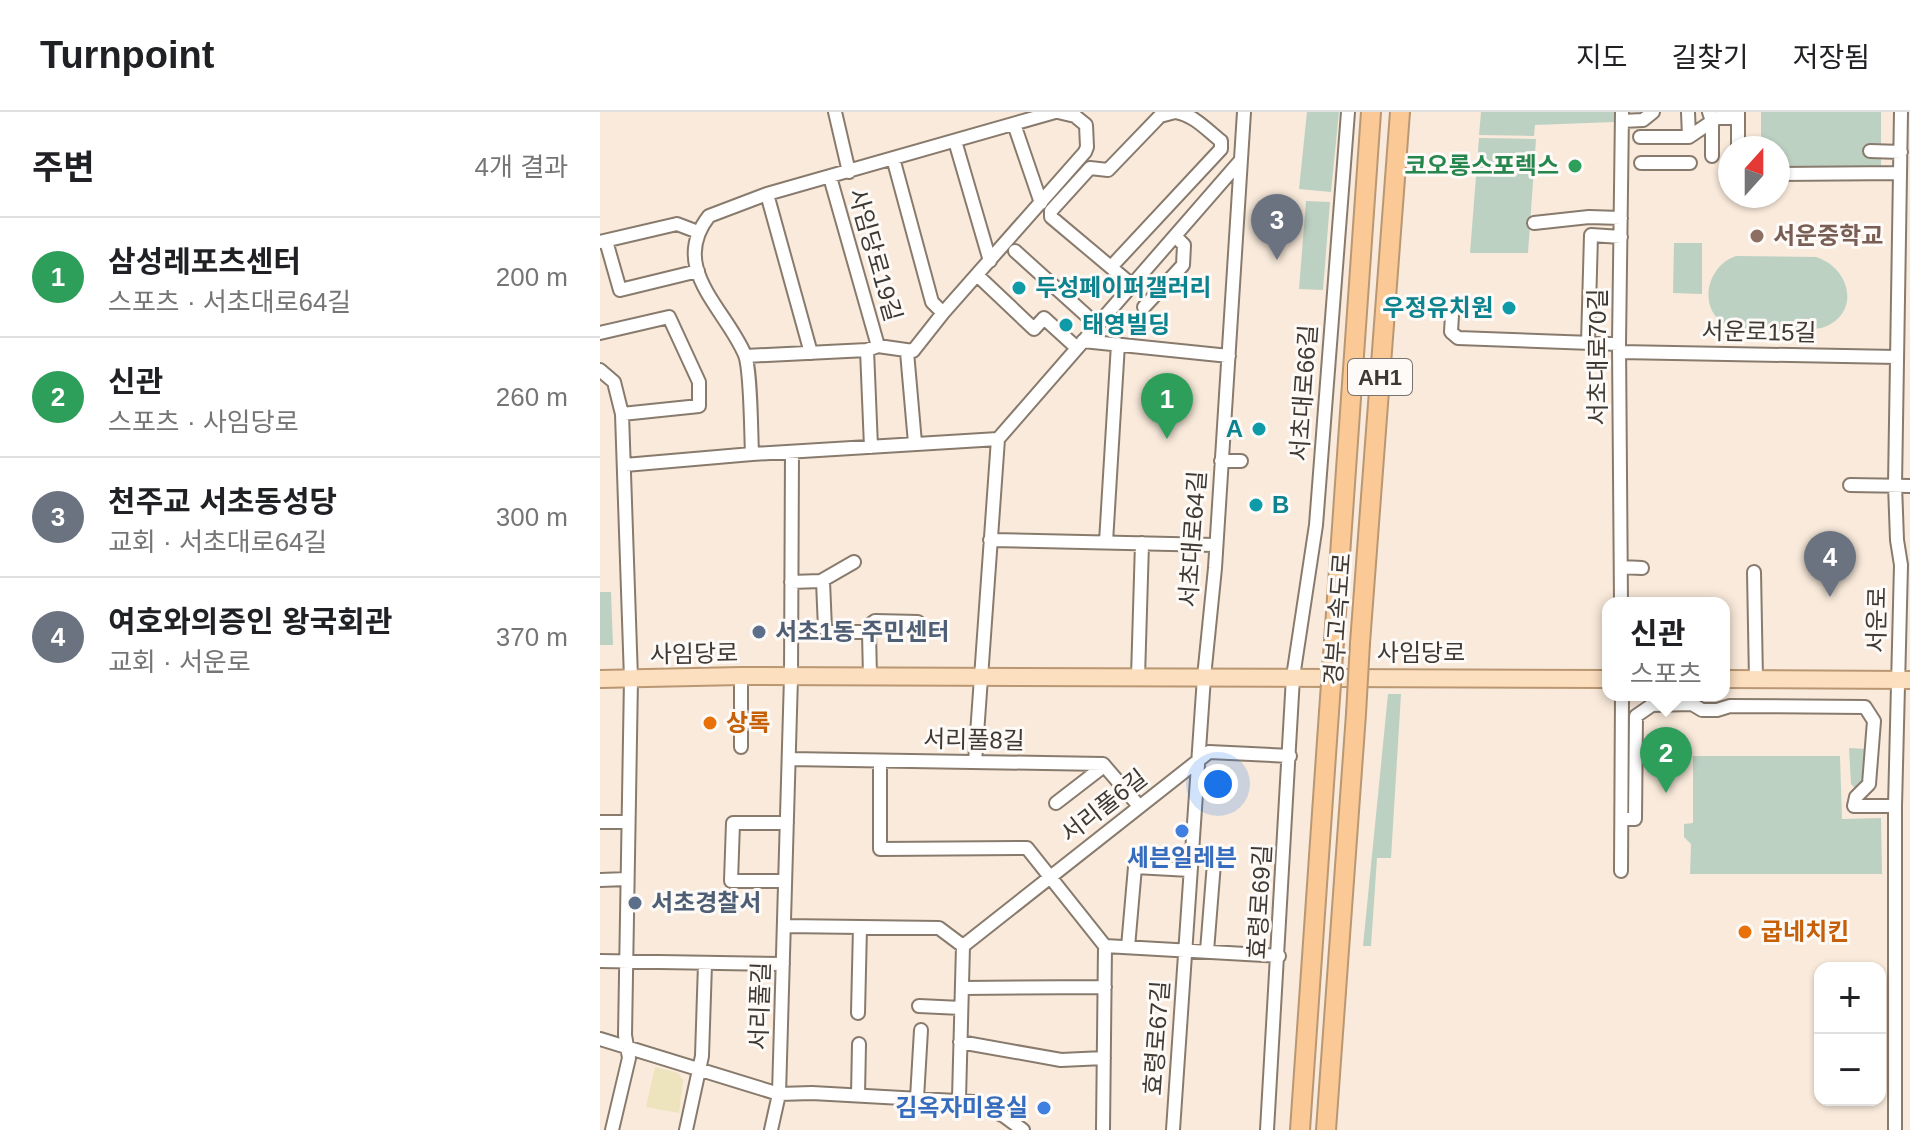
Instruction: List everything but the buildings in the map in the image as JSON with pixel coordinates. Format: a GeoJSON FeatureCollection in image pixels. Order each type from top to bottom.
{"type":"FeatureCollection","features":[{"type":"Feature","properties":{"kind":"highway","name":"경부고속도로"},"geometry":{"type":"LineString","coordinates":[[1300,1130],[1371,112]]}},
{"type":"Feature","properties":{"kind":"highway","name":"경부고속도로"},"geometry":{"type":"LineString","coordinates":[[1326,1130],[1400,112]]}},
{"type":"Feature","properties":{"kind":"main road","name":"사임당로"},"geometry":{"type":"LineString","coordinates":[[600,679],[741,676],[1602,679]]}},
{"type":"Feature","properties":{"kind":"main road"},"geometry":{"type":"LineString","coordinates":[[1730,679],[1904,680]]}},
{"type":"Feature","properties":{"kind":"street"},"geometry":{"type":"LineString","coordinates":[[835,112],[849,172]]}},
{"type":"Feature","properties":{"kind":"street","name":"사임당로19길"},"geometry":{"type":"LineString","coordinates":[[698,232],[714,213],[767,194],[1056,112],[1075,116],[1086,125],[1087,147],[913,351],[873,348],[746,356]]}},
{"type":"Feature","properties":{"kind":"street"},"geometry":{"type":"LineString","coordinates":[[1111,267],[1221,149],[1221,141],[1196,121],[1175,112],[1160,116],[1108,170],[1090,168],[1051,211],[1051,217],[1132,285]]}},
{"type":"Feature","properties":{"kind":"street","name":"서초대로64길"},"geometry":{"type":"LineString","coordinates":[[1204,677],[1244,112]]}},
{"type":"Feature","properties":{"kind":"street","name":"서초대로66길"},"geometry":{"type":"LineString","coordinates":[[1293,677],[1316,525],[1348,112]]}},
{"type":"Feature","properties":{"kind":"street"},"geometry":{"type":"LineString","coordinates":[[1622,117],[1643,120],[1653,112]]}},
{"type":"Feature","properties":{"kind":"street"},"geometry":{"type":"LineString","coordinates":[[1688,112],[1689,137]]}},
{"type":"Feature","properties":{"kind":"street","name":"서운로"},"geometry":{"type":"LineString","coordinates":[[1895,1130],[1895,806],[1904,680],[1905,591],[1895,485],[1897,357],[1904,340],[1901,112]]}},
{"type":"Feature","properties":{"kind":"street"},"geometry":{"type":"LineString","coordinates":[[1710,116],[1738,115],[1738,136]]}},
{"type":"Feature","properties":{"kind":"street"},"geometry":{"type":"LineString","coordinates":[[1640,137],[1689,137],[1702,130],[1710,116]]}},
{"type":"Feature","properties":{"kind":"street"},"geometry":{"type":"LineString","coordinates":[[1710,116],[1712,156]]}},
{"type":"Feature","properties":{"kind":"street","name":"서초대로70길"},"geometry":{"type":"LineString","coordinates":[[1621,597],[1621,218],[1628,189],[1622,117]]}},
{"type":"Feature","properties":{"kind":"street"},"geometry":{"type":"LineString","coordinates":[[1014,124],[1041,203]]}},
{"type":"Feature","properties":{"kind":"street"},"geometry":{"type":"LineString","coordinates":[[1662,164],[1663,137]]}},
{"type":"Feature","properties":{"kind":"street"},"geometry":{"type":"LineString","coordinates":[[955,141],[990,261]]}},
{"type":"Feature","properties":{"kind":"street"},"geometry":{"type":"LineString","coordinates":[[1870,151],[1901,152]]}},
{"type":"Feature","properties":{"kind":"street","name":"사임당로19길"},"geometry":{"type":"LineString","coordinates":[[893,158],[932,302],[943,313]]}},
{"type":"Feature","properties":{"kind":"street"},"geometry":{"type":"LineString","coordinates":[[975,762],[998,439],[1241,160]]}},
{"type":"Feature","properties":{"kind":"street"},"geometry":{"type":"LineString","coordinates":[[1641,163],[1690,163]]}},
{"type":"Feature","properties":{"kind":"street"},"geometry":{"type":"LineString","coordinates":[[1790,174],[1900,173]]}},
{"type":"Feature","properties":{"kind":"street","name":"사임당로19길"},"geometry":{"type":"LineString","coordinates":[[830,177],[873,348],[871,447]]}},
{"type":"Feature","properties":{"kind":"street"},"geometry":{"type":"LineString","coordinates":[[767,194],[811,353]]}},
{"type":"Feature","properties":{"kind":"street"},"geometry":{"type":"LineString","coordinates":[[1534,223],[1589,217],[1621,218]]}},
{"type":"Feature","properties":{"kind":"street"},"geometry":{"type":"LineString","coordinates":[[698,271],[620,290],[603,242],[677,224],[698,232],[694,249],[698,271],[710,298],[746,356],[752,454]]}},
{"type":"Feature","properties":{"kind":"street"},"geometry":{"type":"LineString","coordinates":[[1588,343],[1591,235],[1621,237]]}},
{"type":"Feature","properties":{"kind":"street"},"geometry":{"type":"LineString","coordinates":[[1144,307],[1183,265],[1184,245],[1175,236]]}},
{"type":"Feature","properties":{"kind":"street"},"geometry":{"type":"LineString","coordinates":[[1015,251],[1097,325]]}},
{"type":"Feature","properties":{"kind":"street"},"geometry":{"type":"LineString","coordinates":[[977,275],[1034,329],[1044,318],[1080,345],[1118,344],[1229,356]]}},
{"type":"Feature","properties":{"kind":"street","name":"서운로15길"},"geometry":{"type":"LineString","coordinates":[[1452,315],[1451,332],[1458,338],[1588,343],[1620,348],[1897,357]]}},
{"type":"Feature","properties":{"kind":"street"},"geometry":{"type":"LineString","coordinates":[[600,333],[669,317],[699,382],[699,406],[622,414]]}},
{"type":"Feature","properties":{"kind":"street"},"geometry":{"type":"LineString","coordinates":[[1106,542],[1118,344]]}},
{"type":"Feature","properties":{"kind":"street","name":"사임당로19길"},"geometry":{"type":"LineString","coordinates":[[907,352],[915,443]]}},
{"type":"Feature","properties":{"kind":"street"},"geometry":{"type":"LineString","coordinates":[[600,370],[614,382],[622,414],[631,679],[625,1035],[629,1058],[608,1127]]}},
{"type":"Feature","properties":{"kind":"street"},"geometry":{"type":"LineString","coordinates":[[625,465],[998,439]]}},
{"type":"Feature","properties":{"kind":"street"},"geometry":{"type":"LineString","coordinates":[[791,677],[792,452]]}},
{"type":"Feature","properties":{"kind":"street"},"geometry":{"type":"LineString","coordinates":[[1221,461],[1241,461]]}},
{"type":"Feature","properties":{"kind":"street"},"geometry":{"type":"LineString","coordinates":[[1850,485],[1910,486]]}},
{"type":"Feature","properties":{"kind":"street"},"geometry":{"type":"LineString","coordinates":[[990,540],[1215,545]]}},
{"type":"Feature","properties":{"kind":"street"},"geometry":{"type":"LineString","coordinates":[[1138,677],[1142,543]]}},
{"type":"Feature","properties":{"kind":"street"},"geometry":{"type":"LineString","coordinates":[[791,582],[823,581],[854,562]]}},
{"type":"Feature","properties":{"kind":"street"},"geometry":{"type":"LineString","coordinates":[[1621,567],[1642,568]]}},
{"type":"Feature","properties":{"kind":"street"},"geometry":{"type":"LineString","coordinates":[[1754,572],[1756,680]]}},
{"type":"Feature","properties":{"kind":"street"},"geometry":{"type":"LineString","coordinates":[[823,581],[825,629],[829,632],[869,632]]}},
{"type":"Feature","properties":{"kind":"street"},"geometry":{"type":"LineString","coordinates":[[870,677],[871,624],[875,621],[918,622]]}},
{"type":"Feature","properties":{"kind":"street"},"geometry":{"type":"LineString","coordinates":[[741,676],[741,747]]}},
{"type":"Feature","properties":{"kind":"street","name":"서리풀길"},"geometry":{"type":"LineString","coordinates":[[771,1130],[779,1094],[791,677]]}},
{"type":"Feature","properties":{"kind":"street","name":"효령로67길"},"geometry":{"type":"LineString","coordinates":[[1173,1130],[1204,677]]}},
{"type":"Feature","properties":{"kind":"street","name":"효령로69길"},"geometry":{"type":"LineString","coordinates":[[1267,1130],[1293,677]]}},
{"type":"Feature","properties":{"kind":"street"},"geometry":{"type":"LineString","coordinates":[[1621,871],[1622,701]]}},
{"type":"Feature","properties":{"kind":"street"},"geometry":{"type":"LineString","coordinates":[[1627,819],[1635,819],[1636,716],[1652,705],[1692,704],[1702,710],[1730,706],[1865,707],[1874,721],[1869,784],[1856,797],[1854,806],[1895,806]]}},
{"type":"Feature","properties":{"kind":"street","name":"서리풀6길"},"geometry":{"type":"LineString","coordinates":[[963,946],[1209,752],[1290,756]]}},
{"type":"Feature","properties":{"kind":"street","name":"서리풀8길"},"geometry":{"type":"LineString","coordinates":[[789,759],[1104,766]]}},
{"type":"Feature","properties":{"kind":"street"},"geometry":{"type":"LineString","coordinates":[[880,761],[880,849],[1027,848],[1105,946],[1103,1130]]}},
{"type":"Feature","properties":{"kind":"street"},"geometry":{"type":"LineString","coordinates":[[1056,803],[1104,766],[1139,806]]}},
{"type":"Feature","properties":{"kind":"street"},"geometry":{"type":"LineString","coordinates":[[600,822],[628,822]]}},
{"type":"Feature","properties":{"kind":"street"},"geometry":{"type":"LineString","coordinates":[[785,881],[731,881],[733,823],[787,823]]}},
{"type":"Feature","properties":{"kind":"street"},"geometry":{"type":"LineString","coordinates":[[1207,951],[1214,863]]}},
{"type":"Feature","properties":{"kind":"street"},"geometry":{"type":"LineString","coordinates":[[1128,947],[1135,867],[1190,870]]}},
{"type":"Feature","properties":{"kind":"street"},"geometry":{"type":"LineString","coordinates":[[600,880],[627,879]]}},
{"type":"Feature","properties":{"kind":"street"},"geometry":{"type":"LineString","coordinates":[[1896,885],[1910,886]]}},
{"type":"Feature","properties":{"kind":"street"},"geometry":{"type":"LineString","coordinates":[[784,926],[939,928],[963,946],[959,1099]]}},
{"type":"Feature","properties":{"kind":"street"},"geometry":{"type":"LineString","coordinates":[[858,1013],[860,927]]}},
{"type":"Feature","properties":{"kind":"street","name":"효령로67길"},"geometry":{"type":"LineString","coordinates":[[1105,946],[1279,956]]}},
{"type":"Feature","properties":{"kind":"street"},"geometry":{"type":"LineString","coordinates":[[600,961],[783,964]]}},
{"type":"Feature","properties":{"kind":"street"},"geometry":{"type":"LineString","coordinates":[[686,1130],[702,1056],[705,964]]}},
{"type":"Feature","properties":{"kind":"street"},"geometry":{"type":"LineString","coordinates":[[962,988],[1105,987]]}},
{"type":"Feature","properties":{"kind":"street"},"geometry":{"type":"LineString","coordinates":[[919,1006],[961,1008]]}},
{"type":"Feature","properties":{"kind":"street"},"geometry":{"type":"LineString","coordinates":[[917,1098],[921,1030]]}},
{"type":"Feature","properties":{"kind":"street"},"geometry":{"type":"LineString","coordinates":[[600,1039],[779,1094],[974,1102],[1023,1130]]}},
{"type":"Feature","properties":{"kind":"street"},"geometry":{"type":"LineString","coordinates":[[960,1042],[1061,1060],[1104,1058]]}},
{"type":"Feature","properties":{"kind":"street"},"geometry":{"type":"LineString","coordinates":[[858,1095],[859,1044]]}},
{"type":"Feature","properties":{"kind":"green space"},"geometry":{"type":"Polygon","coordinates":[[[1307,112],[1339,112],[1331,192],[1299,189],[1307,112]]]}},
{"type":"Feature","properties":{"kind":"green space"},"geometry":{"type":"Polygon","coordinates":[[[1481,112],[1614,112],[1614,122],[1535,125],[1534,136],[1479,135],[1481,112]]]}},
{"type":"Feature","properties":{"kind":"green space"},"geometry":{"type":"Polygon","coordinates":[[[1761,112],[1881,112],[1881,169],[1790,168],[1790,136],[1761,136],[1761,112]]]}},
{"type":"Feature","properties":{"kind":"green space"},"geometry":{"type":"Polygon","coordinates":[[[1479,138],[1536,139],[1528,253],[1470,253],[1479,138]]]}},
{"type":"Feature","properties":{"kind":"green space"},"geometry":{"type":"Polygon","coordinates":[[[1306,201],[1330,202],[1323,290],[1299,289],[1306,201]]]}},
{"type":"Feature","properties":{"kind":"green space"},"geometry":{"type":"Polygon","coordinates":[[[1674,243],[1702,243],[1702,294],[1673,293],[1674,243]]]}},
{"type":"Feature","properties":{"kind":"green space"},"geometry":{"type":"Polygon","coordinates":[[[1736,256],[1816,257],[1827,262],[1843,279],[1847,289],[1844,310],[1838,319],[1827,326],[1807,330],[1758,330],[1724,324],[1711,307],[1709,287],[1719,268],[1736,256]]]}},
{"type":"Feature","properties":{"kind":"green space"},"geometry":{"type":"Polygon","coordinates":[[[600,592],[611,592],[613,645],[600,645],[600,592]]]}},
{"type":"Feature","properties":{"kind":"green space"},"geometry":{"type":"Polygon","coordinates":[[[1388,694],[1401,694],[1391,858],[1377,858],[1371,946],[1363,946],[1388,694]]]}},
{"type":"Feature","properties":{"kind":"green space"},"geometry":{"type":"Polygon","coordinates":[[[1849,748],[1867,749],[1863,784],[1856,789],[1851,784],[1849,748]]]}},
{"type":"Feature","properties":{"kind":"green space"},"geometry":{"type":"Polygon","coordinates":[[[1693,756],[1840,756],[1842,819],[1881,818],[1882,874],[1690,874],[1691,844],[1684,837],[1684,824],[1693,823],[1693,756]]]}},
{"type":"Feature","properties":{"kind":"sand"},"geometry":{"type":"Polygon","coordinates":[[[655,1067],[678,1073],[683,1080],[679,1113],[646,1107],[655,1067]]]}},
{"type":"Feature","properties":{"kind":"place","name":"코오롱스포렉스"},"geometry":{"type":"Point","coordinates":[1575,166]}},
{"type":"Feature","properties":{"kind":"place","name":"서운중학교"},"geometry":{"type":"Point","coordinates":[1757,236]}},
{"type":"Feature","properties":{"kind":"place","name":"천주교 서초동성당"},"geometry":{"type":"Point","coordinates":[1277,260]}},
{"type":"Feature","properties":{"kind":"place","name":"두성페이퍼갤러리"},"geometry":{"type":"Point","coordinates":[1019,288]}},
{"type":"Feature","properties":{"kind":"place","name":"우정유치원"},"geometry":{"type":"Point","coordinates":[1509,308]}},
{"type":"Feature","properties":{"kind":"place","name":"태영빌딩"},"geometry":{"type":"Point","coordinates":[1066,325]}},
{"type":"Feature","properties":{"kind":"place","name":"A"},"geometry":{"type":"Point","coordinates":[1259,429]}},
{"type":"Feature","properties":{"kind":"place","name":"삼성레포츠센터"},"geometry":{"type":"Point","coordinates":[1167,439]}},
{"type":"Feature","properties":{"kind":"place","name":"B"},"geometry":{"type":"Point","coordinates":[1256,505]}},
{"type":"Feature","properties":{"kind":"place","name":"여호와의증인 왕국회관"},"geometry":{"type":"Point","coordinates":[1830,597]}},
{"type":"Feature","properties":{"kind":"place","name":"서초1동 주민센터"},"geometry":{"type":"Point","coordinates":[759,632]}},
{"type":"Feature","properties":{"kind":"place","name":"상록"},"geometry":{"type":"Point","coordinates":[710,723]}},
{"type":"Feature","properties":{"kind":"place","name":"신관"},"geometry":{"type":"Point","coordinates":[1666,793]}},
{"type":"Feature","properties":{"kind":"place","name":"세븐일레븐"},"geometry":{"type":"Point","coordinates":[1182,831]}},
{"type":"Feature","properties":{"kind":"place","name":"서초경찰서"},"geometry":{"type":"Point","coordinates":[635,903]}},
{"type":"Feature","properties":{"kind":"place","name":"굽네치킨"},"geometry":{"type":"Point","coordinates":[1745,932]}},
{"type":"Feature","properties":{"kind":"place","name":"김옥자미용실"},"geometry":{"type":"Point","coordinates":[1044,1108]}}]}
